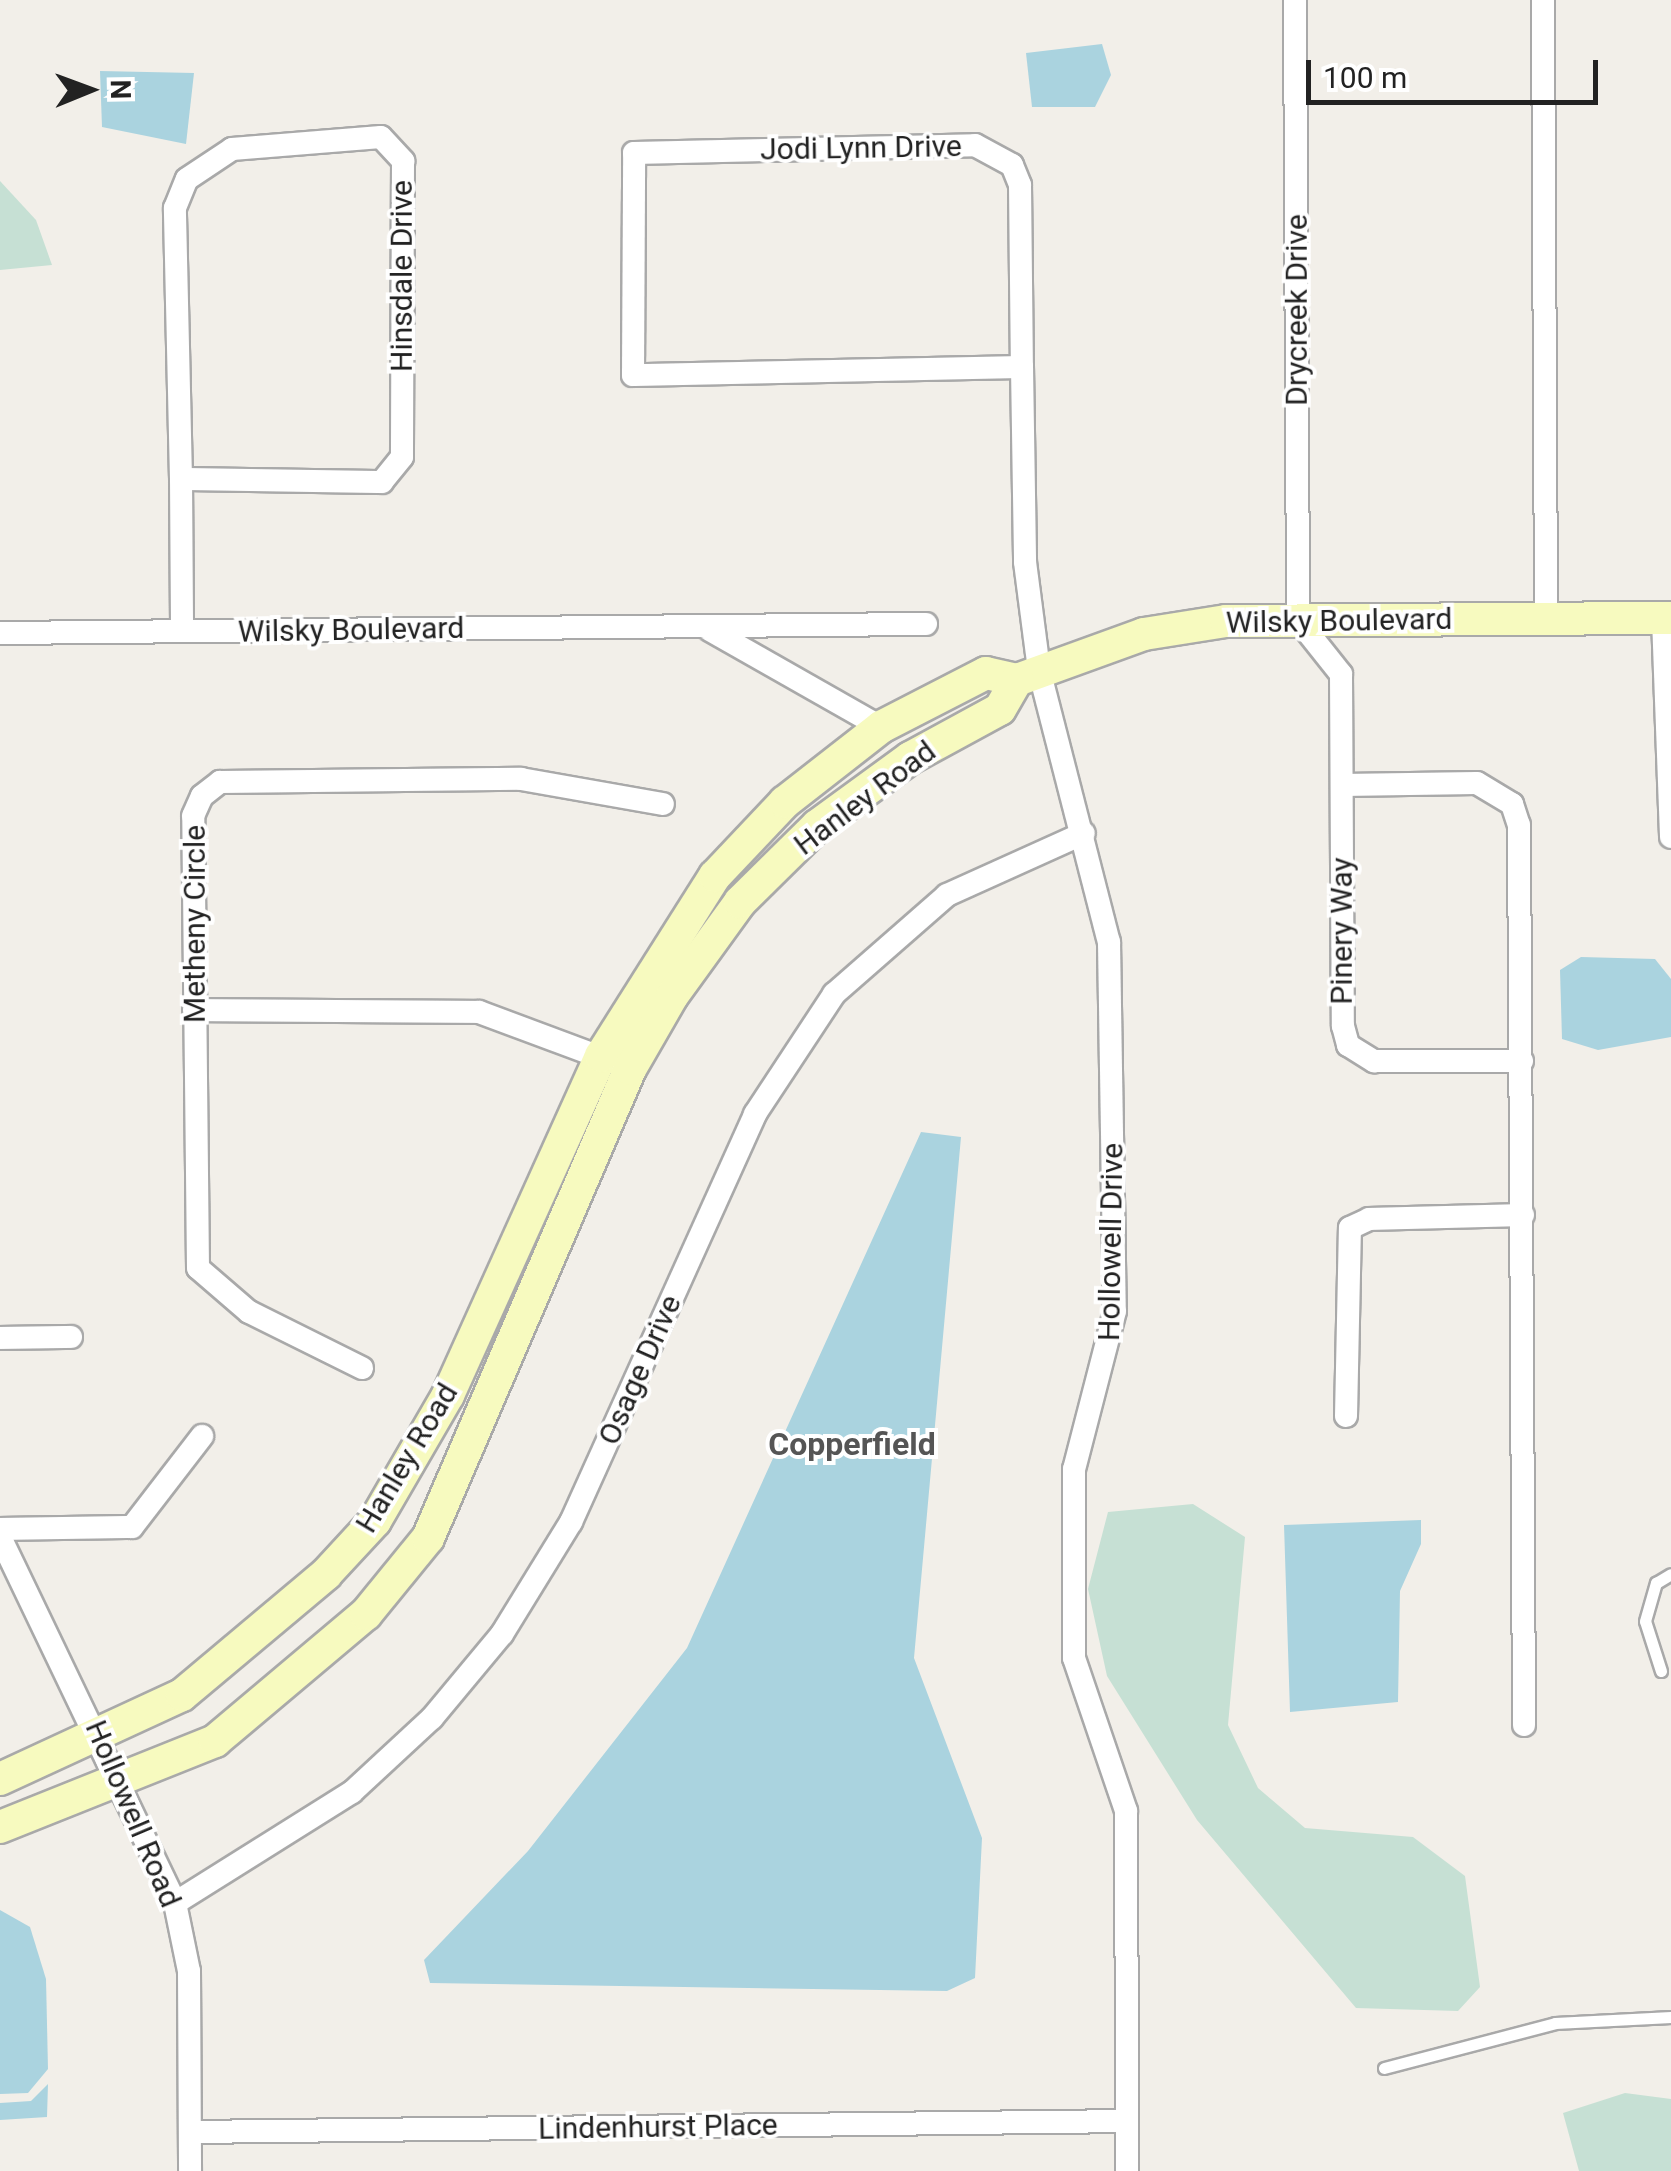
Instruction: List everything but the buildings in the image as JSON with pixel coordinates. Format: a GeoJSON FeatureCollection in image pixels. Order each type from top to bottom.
{"type":"FeatureCollection","features":[{"type":"Feature","properties":{"kind":"main road","name":"Wilsky Boulevard"},"geometry":{"type":"LineString","coordinates":[[1028,675],[1166,629],[1298,620],[1667,618]]}},
{"type":"Feature","properties":{"kind":"main road","name":"Hanley Road"},"geometry":{"type":"LineString","coordinates":[[0,1779],[104,1739],[258,1639],[375,1521],[448,1395],[616,1063],[716,876],[786,802],[881,727],[986,673],[1028,675]]}},
{"type":"Feature","properties":{"kind":"main road","name":"Hanley Road"},"geometry":{"type":"LineString","coordinates":[[0,1827],[124,1784],[215,1741],[294,1682],[428,1538],[616,1063],[740,902],[833,814],[910,758],[1000,710],[1028,675]]}},
{"type":"Feature","properties":{"kind":"street","name":"Drycreek Drive"},"geometry":{"type":"LineString","coordinates":[[1295,0],[1298,620]]}},
{"type":"Feature","properties":{"kind":"street"},"geometry":{"type":"LineString","coordinates":[[1542,0],[1546,619]]}},
{"type":"Feature","properties":{"kind":"street","name":"Hinsdale Drive"},"geometry":{"type":"LineString","coordinates":[[181,479],[382,482],[402,457],[402,161],[381,137],[232,149],[187,179],[175,208],[182,631]]}},
{"type":"Feature","properties":{"kind":"street","name":"Jodi Lynn Drive"},"geometry":{"type":"LineString","coordinates":[[987,152],[1012,165],[1020,186],[1022,367],[633,375],[634,153],[987,152]]}},
{"type":"Feature","properties":{"kind":"street","name":"Hollowell Drive"},"geometry":{"type":"LineString","coordinates":[[1022,367],[1028,675],[1084,833],[1110,942],[1115,1311],[1074,1469],[1074,1658],[1126,1811],[1127,2171]]}},
{"type":"Feature","properties":{"kind":"street"},"geometry":{"type":"LineString","coordinates":[[1667,618],[1671,837]]}},
{"type":"Feature","properties":{"kind":"street","name":"Pinery Way"},"geometry":{"type":"LineString","coordinates":[[1298,620],[1341,674],[1348,1045],[1374,1061],[1522,1061]]}},
{"type":"Feature","properties":{"kind":"street","name":"Wilsky Boulevard"},"geometry":{"type":"LineString","coordinates":[[0,633],[926,624]]}},
{"type":"Feature","properties":{"kind":"street","name":"Wilsky Boulevard"},"geometry":{"type":"LineString","coordinates":[[702,626],[881,727]]}},
{"type":"Feature","properties":{"kind":"street","name":"Metheny Circle"},"geometry":{"type":"LineString","coordinates":[[362,1368],[250,1312],[198,1268],[194,816],[220,782],[521,778],[663,804]]}},
{"type":"Feature","properties":{"kind":"street"},"geometry":{"type":"LineString","coordinates":[[1342,784],[1478,783],[1512,804],[1522,1061],[1524,1725]]}},
{"type":"Feature","properties":{"kind":"street","name":"Osage Drive"},"geometry":{"type":"LineString","coordinates":[[175,1902],[352,1792],[502,1634],[571,1522],[755,1114],[834,994],[947,895],[1084,833]]}},
{"type":"Feature","properties":{"kind":"street"},"geometry":{"type":"LineString","coordinates":[[194,1010],[479,1012],[616,1063]]}},
{"type":"Feature","properties":{"kind":"street"},"geometry":{"type":"LineString","coordinates":[[1346,1416],[1350,1228],[1368,1218],[1523,1215]]}},
{"type":"Feature","properties":{"kind":"street"},"geometry":{"type":"LineString","coordinates":[[0,1338],[71,1337]]}},
{"type":"Feature","properties":{"kind":"street"},"geometry":{"type":"LineString","coordinates":[[0,1528],[132,1527],[202,1436]]}},
{"type":"Feature","properties":{"kind":"street","name":"Hollowell Road"},"geometry":{"type":"LineString","coordinates":[[0,1537],[104,1739],[175,1902],[189,1971],[190,2171]]}},
{"type":"Feature","properties":{"kind":"street","name":"Lindenhurst Place"},"geometry":{"type":"LineString","coordinates":[[190,2132],[1126,2121]]}},
{"type":"Feature","properties":{"kind":"lane"},"geometry":{"type":"LineString","coordinates":[[1661,1672],[1645,1621],[1656,1582],[1671,1574]]}},
{"type":"Feature","properties":{"kind":"lane"},"geometry":{"type":"LineString","coordinates":[[1384,2068],[1555,2023],[1671,2017]]}},
{"type":"Feature","properties":{"kind":"green space"},"geometry":{"type":"Polygon","coordinates":[[[0,181],[36,220],[52,265],[0,270],[0,181]]]}},
{"type":"Feature","properties":{"kind":"green space"},"geometry":{"type":"Polygon","coordinates":[[[1193,1504],[1245,1537],[1228,1725],[1258,1788],[1305,1828],[1413,1837],[1465,1876],[1480,1987],[1458,2011],[1356,2008],[1197,1820],[1107,1676],[1088,1589],[1108,1512],[1193,1504]]]}},
{"type":"Feature","properties":{"kind":"green space"},"geometry":{"type":"Polygon","coordinates":[[[1625,2093],[1671,2099],[1671,2171],[1579,2171],[1563,2113],[1625,2093]]]}},
{"type":"Feature","properties":{"kind":"water"},"geometry":{"type":"Polygon","coordinates":[[[1102,44],[1111,75],[1095,107],[1032,107],[1026,53],[1102,44]]]}},
{"type":"Feature","properties":{"kind":"water"},"geometry":{"type":"Polygon","coordinates":[[[100,71],[194,73],[186,144],[102,127],[100,71]]]}},
{"type":"Feature","properties":{"kind":"water"},"geometry":{"type":"Polygon","coordinates":[[[1581,957],[1655,959],[1671,979],[1671,1037],[1598,1050],[1562,1039],[1560,970],[1581,957]]]}},
{"type":"Feature","properties":{"kind":"water"},"geometry":{"type":"Polygon","coordinates":[[[921,1132],[961,1137],[914,1658],[982,1838],[975,1978],[947,1991],[430,1983],[424,1960],[528,1851],[687,1648],[921,1132]]]}},
{"type":"Feature","properties":{"kind":"water"},"geometry":{"type":"Polygon","coordinates":[[[1421,1520],[1421,1544],[1400,1591],[1398,1702],[1290,1712],[1284,1525],[1421,1520]]]}},
{"type":"Feature","properties":{"kind":"water"},"geometry":{"type":"Polygon","coordinates":[[[0,1910],[30,1927],[46,1979],[48,2069],[28,2093],[0,2094],[0,1910]]]}},
{"type":"Feature","properties":{"kind":"water"},"geometry":{"type":"Polygon","coordinates":[[[48,2084],[47,2117],[0,2120],[0,2103],[31,2101],[48,2084]]]}},
{"type":"Feature","properties":{"kind":"district","name":"Copperfield"},"geometry":{"type":"Point","coordinates":[852,1444]}}]}
